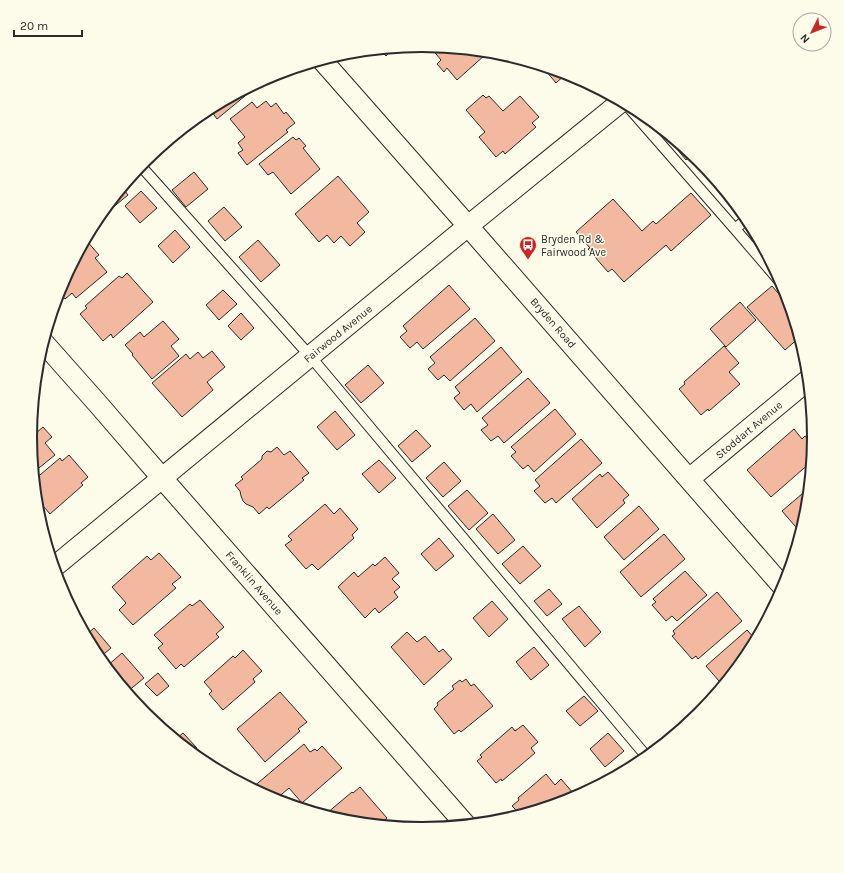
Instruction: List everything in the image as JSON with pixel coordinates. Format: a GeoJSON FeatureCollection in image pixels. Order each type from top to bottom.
{"type":"FeatureCollection","features":[{"type":"Feature","properties":{"kind":"street","name":"Bryden Road"},"geometry":{"type":"LineString","coordinates":[[326,64],[779,582]]}},
{"type":"Feature","properties":{"kind":"street","name":"Fairwood Avenue"},"geometry":{"type":"LineString","coordinates":[[58,563],[468,226],[618,106]]}},
{"type":"Feature","properties":{"kind":"street","name":"Franklin Avenue"},"geometry":{"type":"LineString","coordinates":[[47,347],[462,819]]}},
{"type":"Feature","properties":{"kind":"street","name":"Stoddart Avenue"},"geometry":{"type":"LineString","coordinates":[[689,479],[804,384]]}},
{"type":"Feature","properties":{"kind":"lane"},"geometry":{"type":"LineString","coordinates":[[635,115],[767,267]]}},
{"type":"Feature","properties":{"kind":"lane"},"geometry":{"type":"LineString","coordinates":[[145,170],[310,356],[643,752]]}},
{"type":"Feature","properties":{"kind":"lane"},"geometry":{"type":"LineString","coordinates":[[735,229],[742,223]]}},
{"type":"Feature","properties":{"kind":"building"},"geometry":{"type":"Polygon","coordinates":[[[434,52],[447,52],[483,57],[457,80],[447,68],[444,72],[437,64],[441,60],[434,52]]]}},
{"type":"Feature","properties":{"kind":"building"},"geometry":{"type":"Polygon","coordinates":[[[547,72],[561,78],[556,83],[547,72]]]}},
{"type":"Feature","properties":{"kind":"building"},"geometry":{"type":"Polygon","coordinates":[[[249,93],[217,119],[213,113],[249,93]]]}},
{"type":"Feature","properties":{"kind":"building"},"geometry":{"type":"Polygon","coordinates":[[[483,95],[486,98],[489,96],[503,111],[520,96],[539,117],[532,123],[536,127],[505,154],[503,151],[496,157],[479,137],[485,132],[466,110],[483,95]]]}},
{"type":"Feature","properties":{"kind":"building"},"geometry":{"type":"Polygon","coordinates":[[[266,101],[271,107],[276,103],[284,114],[286,112],[295,123],[286,130],[288,132],[247,165],[238,153],[243,150],[238,143],[245,137],[230,119],[252,102],[257,108],[266,101]]]}},
{"type":"Feature","properties":{"kind":"building"},"geometry":{"type":"Polygon","coordinates":[[[293,137],[296,140],[299,138],[306,146],[303,148],[320,169],[291,194],[273,172],[268,175],[259,164],[293,137]]]}},
{"type":"Feature","properties":{"kind":"building"},"geometry":{"type":"Polygon","coordinates":[[[674,145],[688,158],[686,160],[674,145]]]}},
{"type":"Feature","properties":{"kind":"building"},"geometry":{"type":"Polygon","coordinates":[[[194,172],[208,189],[186,207],[172,190],[194,172]]]}},
{"type":"Feature","properties":{"kind":"building"},"geometry":{"type":"Polygon","coordinates":[[[338,176],[369,212],[357,223],[365,232],[350,246],[341,236],[334,243],[327,235],[319,242],[295,214],[338,176]]]}},
{"type":"Feature","properties":{"kind":"building"},"geometry":{"type":"Polygon","coordinates":[[[141,191],[157,208],[140,223],[125,206],[141,191]]]}},
{"type":"Feature","properties":{"kind":"building"},"geometry":{"type":"Polygon","coordinates":[[[126,192],[128,195],[113,207],[126,192]]]}},
{"type":"Feature","properties":{"kind":"building"},"geometry":{"type":"Polygon","coordinates":[[[691,193],[711,215],[671,251],[666,245],[624,282],[612,269],[608,272],[588,249],[590,248],[576,232],[613,199],[642,231],[653,221],[656,224],[691,193]]]}},
{"type":"Feature","properties":{"kind":"building"},"geometry":{"type":"Polygon","coordinates":[[[224,207],[242,227],[225,241],[208,221],[224,207]]]}},
{"type":"Feature","properties":{"kind":"building"},"geometry":{"type":"Polygon","coordinates":[[[175,230],[190,247],[173,263],[158,246],[175,230]]]}},
{"type":"Feature","properties":{"kind":"building"},"geometry":{"type":"Polygon","coordinates":[[[258,240],[280,265],[261,282],[239,257],[258,240]]]}},
{"type":"Feature","properties":{"kind":"building"},"geometry":{"type":"Polygon","coordinates":[[[89,244],[99,255],[95,258],[107,272],[76,298],[72,293],[65,299],[63,297],[66,289],[89,244]]]}},
{"type":"Feature","properties":{"kind":"building"},"geometry":{"type":"Polygon","coordinates":[[[127,273],[153,302],[113,338],[111,334],[103,341],[80,314],[87,308],[85,306],[119,276],[122,278],[127,273]]]}},
{"type":"Feature","properties":{"kind":"building"},"geometry":{"type":"Polygon","coordinates":[[[449,285],[470,309],[423,349],[417,342],[410,348],[400,337],[407,331],[403,326],[449,285]]]}},
{"type":"Feature","properties":{"kind":"building"},"geometry":{"type":"Polygon","coordinates":[[[772,286],[781,296],[795,341],[785,350],[747,307],[772,286]]]}},
{"type":"Feature","properties":{"kind":"building"},"geometry":{"type":"Polygon","coordinates":[[[223,290],[237,304],[219,320],[206,305],[223,290]]]}},
{"type":"Feature","properties":{"kind":"building"},"geometry":{"type":"Polygon","coordinates":[[[740,302],[756,320],[726,347],[710,329],[740,302]]]}},
{"type":"Feature","properties":{"kind":"building"},"geometry":{"type":"Polygon","coordinates":[[[241,313],[254,328],[241,340],[228,326],[241,313]]]}},
{"type":"Feature","properties":{"kind":"building"},"geometry":{"type":"Polygon","coordinates":[[[475,318],[495,341],[450,381],[444,375],[438,380],[428,369],[435,363],[430,357],[475,318]]]}},
{"type":"Feature","properties":{"kind":"building"},"geometry":{"type":"Polygon","coordinates":[[[163,321],[179,339],[171,346],[179,356],[152,379],[125,345],[140,332],[144,337],[163,321]]]}},
{"type":"Feature","properties":{"kind":"building"},"geometry":{"type":"Polygon","coordinates":[[[724,346],[739,363],[729,372],[740,384],[709,411],[708,409],[701,415],[679,389],[685,384],[684,382],[724,346]]]}},
{"type":"Feature","properties":{"kind":"building"},"geometry":{"type":"Polygon","coordinates":[[[501,347],[522,372],[477,412],[471,404],[464,410],[454,398],[460,393],[455,387],[501,347]]]}},
{"type":"Feature","properties":{"kind":"building"},"geometry":{"type":"Polygon","coordinates":[[[212,351],[225,367],[207,382],[213,390],[182,417],[152,383],[186,354],[190,359],[198,352],[203,358],[212,351]]]}},
{"type":"Feature","properties":{"kind":"building"},"geometry":{"type":"Polygon","coordinates":[[[368,365],[384,383],[361,403],[345,385],[368,365]]]}},
{"type":"Feature","properties":{"kind":"building"},"geometry":{"type":"Polygon","coordinates":[[[528,378],[550,403],[504,443],[498,436],[491,441],[481,430],[488,425],[482,418],[528,378]]]}},
{"type":"Feature","properties":{"kind":"building"},"geometry":{"type":"Polygon","coordinates":[[[555,409],[576,434],[534,472],[528,465],[523,469],[511,456],[516,452],[511,447],[555,409]]]}},
{"type":"Feature","properties":{"kind":"building"},"geometry":{"type":"Polygon","coordinates":[[[335,411],[355,435],[337,450],[317,427],[335,411]]]}},
{"type":"Feature","properties":{"kind":"building"},"geometry":{"type":"Polygon","coordinates":[[[43,427],[52,437],[45,443],[55,455],[39,468],[37,432],[43,427]]]}},
{"type":"Feature","properties":{"kind":"building"},"geometry":{"type":"Polygon","coordinates":[[[794,429],[802,439],[805,436],[807,438],[806,467],[771,497],[747,470],[794,429]]]}},
{"type":"Feature","properties":{"kind":"building"},"geometry":{"type":"Polygon","coordinates":[[[416,430],[431,446],[412,462],[398,446],[416,430]]]}},
{"type":"Feature","properties":{"kind":"building"},"geometry":{"type":"Polygon","coordinates":[[[581,439],[602,463],[556,503],[552,498],[545,503],[534,491],[540,486],[535,480],[581,439]]]}},
{"type":"Feature","properties":{"kind":"building"},"geometry":{"type":"Polygon","coordinates":[[[277,447],[284,455],[290,451],[309,473],[302,478],[304,480],[269,509],[267,507],[259,514],[253,507],[243,501],[240,491],[235,485],[243,479],[241,477],[262,459],[262,456],[267,451],[271,452],[277,447]]]}},
{"type":"Feature","properties":{"kind":"building"},"geometry":{"type":"Polygon","coordinates":[[[69,455],[88,477],[81,483],[83,485],[50,514],[43,508],[39,476],[60,458],[62,461],[69,455]]]}},
{"type":"Feature","properties":{"kind":"building"},"geometry":{"type":"Polygon","coordinates":[[[379,460],[396,478],[379,493],[362,474],[379,460]]]}},
{"type":"Feature","properties":{"kind":"building"},"geometry":{"type":"Polygon","coordinates":[[[444,462],[461,481],[443,497],[426,478],[444,462]]]}},
{"type":"Feature","properties":{"kind":"building"},"geometry":{"type":"Polygon","coordinates":[[[608,472],[629,495],[623,500],[625,503],[597,528],[572,499],[600,474],[602,477],[608,472]]]}},
{"type":"Feature","properties":{"kind":"building"},"geometry":{"type":"Polygon","coordinates":[[[467,490],[488,513],[469,530],[448,506],[467,490]]]}},
{"type":"Feature","properties":{"kind":"building"},"geometry":{"type":"Polygon","coordinates":[[[803,493],[796,527],[782,511],[803,493]]]}},
{"type":"Feature","properties":{"kind":"building"},"geometry":{"type":"Polygon","coordinates":[[[325,504],[334,514],[340,508],[358,529],[352,535],[354,538],[318,570],[312,564],[306,569],[285,545],[292,540],[288,536],[325,504]]]}},
{"type":"Feature","properties":{"kind":"building"},"geometry":{"type":"Polygon","coordinates":[[[639,506],[659,529],[624,560],[604,537],[639,506]]]}},
{"type":"Feature","properties":{"kind":"building"},"geometry":{"type":"Polygon","coordinates":[[[493,514],[515,540],[498,554],[476,529],[493,514]]]}},
{"type":"Feature","properties":{"kind":"building"},"geometry":{"type":"Polygon","coordinates":[[[664,534],[685,559],[641,597],[620,572],[664,534]]]}},
{"type":"Feature","properties":{"kind":"building"},"geometry":{"type":"Polygon","coordinates":[[[439,538],[454,556],[436,571],[421,554],[439,538]]]}},
{"type":"Feature","properties":{"kind":"building"},"geometry":{"type":"Polygon","coordinates":[[[523,546],[541,566],[520,584],[502,564],[523,546]]]}},
{"type":"Feature","properties":{"kind":"building"},"geometry":{"type":"Polygon","coordinates":[[[159,553],[181,577],[172,584],[176,588],[133,625],[119,610],[126,603],[112,587],[147,556],[151,560],[159,553]]]}},
{"type":"Feature","properties":{"kind":"building"},"geometry":{"type":"Polygon","coordinates":[[[385,557],[399,573],[392,579],[400,587],[394,592],[398,597],[379,613],[375,608],[365,618],[338,587],[354,572],[358,577],[373,564],[375,566],[385,557]]]}},
{"type":"Feature","properties":{"kind":"building"},"geometry":{"type":"Polygon","coordinates":[[[685,571],[707,595],[677,621],[672,616],[666,621],[652,605],[656,602],[653,599],[685,571]]]}},
{"type":"Feature","properties":{"kind":"building"},"geometry":{"type":"Polygon","coordinates":[[[549,589],[562,604],[547,616],[534,601],[549,589]]]}},
{"type":"Feature","properties":{"kind":"building"},"geometry":{"type":"Polygon","coordinates":[[[717,592],[742,621],[698,659],[696,656],[692,659],[672,636],[675,634],[673,631],[717,592]]]}},
{"type":"Feature","properties":{"kind":"building"},"geometry":{"type":"Polygon","coordinates":[[[200,600],[224,627],[216,634],[219,637],[184,667],[181,664],[176,669],[158,648],[163,644],[154,635],[190,604],[192,606],[200,600]]]}},
{"type":"Feature","properties":{"kind":"building"},"geometry":{"type":"Polygon","coordinates":[[[492,601],[508,619],[489,637],[473,618],[492,601]]]}},
{"type":"Feature","properties":{"kind":"building"},"geometry":{"type":"Polygon","coordinates":[[[579,606],[601,632],[585,647],[562,619],[579,606]]]}},
{"type":"Feature","properties":{"kind":"building"},"geometry":{"type":"Polygon","coordinates":[[[94,628],[111,648],[104,653],[90,631],[94,628]]]}},
{"type":"Feature","properties":{"kind":"building"},"geometry":{"type":"Polygon","coordinates":[[[747,630],[751,635],[719,681],[706,666],[747,630]]]}},
{"type":"Feature","properties":{"kind":"building"},"geometry":{"type":"Polygon","coordinates":[[[407,632],[417,642],[425,636],[439,652],[443,649],[452,659],[424,685],[391,647],[407,632]]]}},
{"type":"Feature","properties":{"kind":"building"},"geometry":{"type":"Polygon","coordinates":[[[534,647],[549,665],[531,680],[516,662],[534,647]]]}},
{"type":"Feature","properties":{"kind":"building"},"geometry":{"type":"Polygon","coordinates":[[[243,650],[262,671],[253,679],[255,682],[223,710],[209,694],[212,691],[204,682],[233,656],[235,658],[243,650]]]}},
{"type":"Feature","properties":{"kind":"building"},"geometry":{"type":"Polygon","coordinates":[[[122,653],[144,678],[132,688],[111,663],[122,653]]]}},
{"type":"Feature","properties":{"kind":"building"},"geometry":{"type":"Polygon","coordinates":[[[158,673],[169,686],[157,696],[145,684],[158,673]]]}},
{"type":"Feature","properties":{"kind":"building"},"geometry":{"type":"Polygon","coordinates":[[[466,679],[471,686],[474,684],[493,706],[461,732],[459,730],[454,734],[434,709],[438,705],[437,703],[454,689],[452,686],[460,680],[462,682],[466,679]]]}},
{"type":"Feature","properties":{"kind":"building"},"geometry":{"type":"Polygon","coordinates":[[[280,692],[307,722],[298,729],[300,731],[265,762],[237,729],[280,692]]]}},
{"type":"Feature","properties":{"kind":"building"},"geometry":{"type":"Polygon","coordinates":[[[584,696],[598,711],[580,726],[566,711],[584,696]]]}},
{"type":"Feature","properties":{"kind":"building"},"geometry":{"type":"Polygon","coordinates":[[[523,725],[538,742],[531,748],[535,753],[502,781],[501,779],[496,783],[477,761],[482,757],[480,755],[512,727],[515,731],[523,725]]]}},
{"type":"Feature","properties":{"kind":"building"},"geometry":{"type":"Polygon","coordinates":[[[183,733],[197,748],[197,748],[180,736],[183,733]]]}},
{"type":"Feature","properties":{"kind":"building"},"geometry":{"type":"Polygon","coordinates":[[[608,733],[624,751],[605,767],[590,749],[608,733]]]}},
{"type":"Feature","properties":{"kind":"building"},"geometry":{"type":"Polygon","coordinates":[[[304,744],[310,752],[315,749],[317,751],[322,746],[342,768],[303,802],[289,788],[281,795],[257,784],[304,744]]]}},
{"type":"Feature","properties":{"kind":"building"},"geometry":{"type":"Polygon","coordinates":[[[546,774],[555,785],[561,779],[571,791],[546,801],[516,810],[512,806],[519,800],[518,798],[546,774]]]}},
{"type":"Feature","properties":{"kind":"building"},"geometry":{"type":"Polygon","coordinates":[[[360,787],[387,818],[385,820],[372,818],[331,810],[352,792],[353,793],[360,787]]]}},
{"type":"Feature","properties":{"kind":"place","name":"Bryden Rd & Fairwood Ave"},"geometry":{"type":"Point","coordinates":[528,260]}}]}
